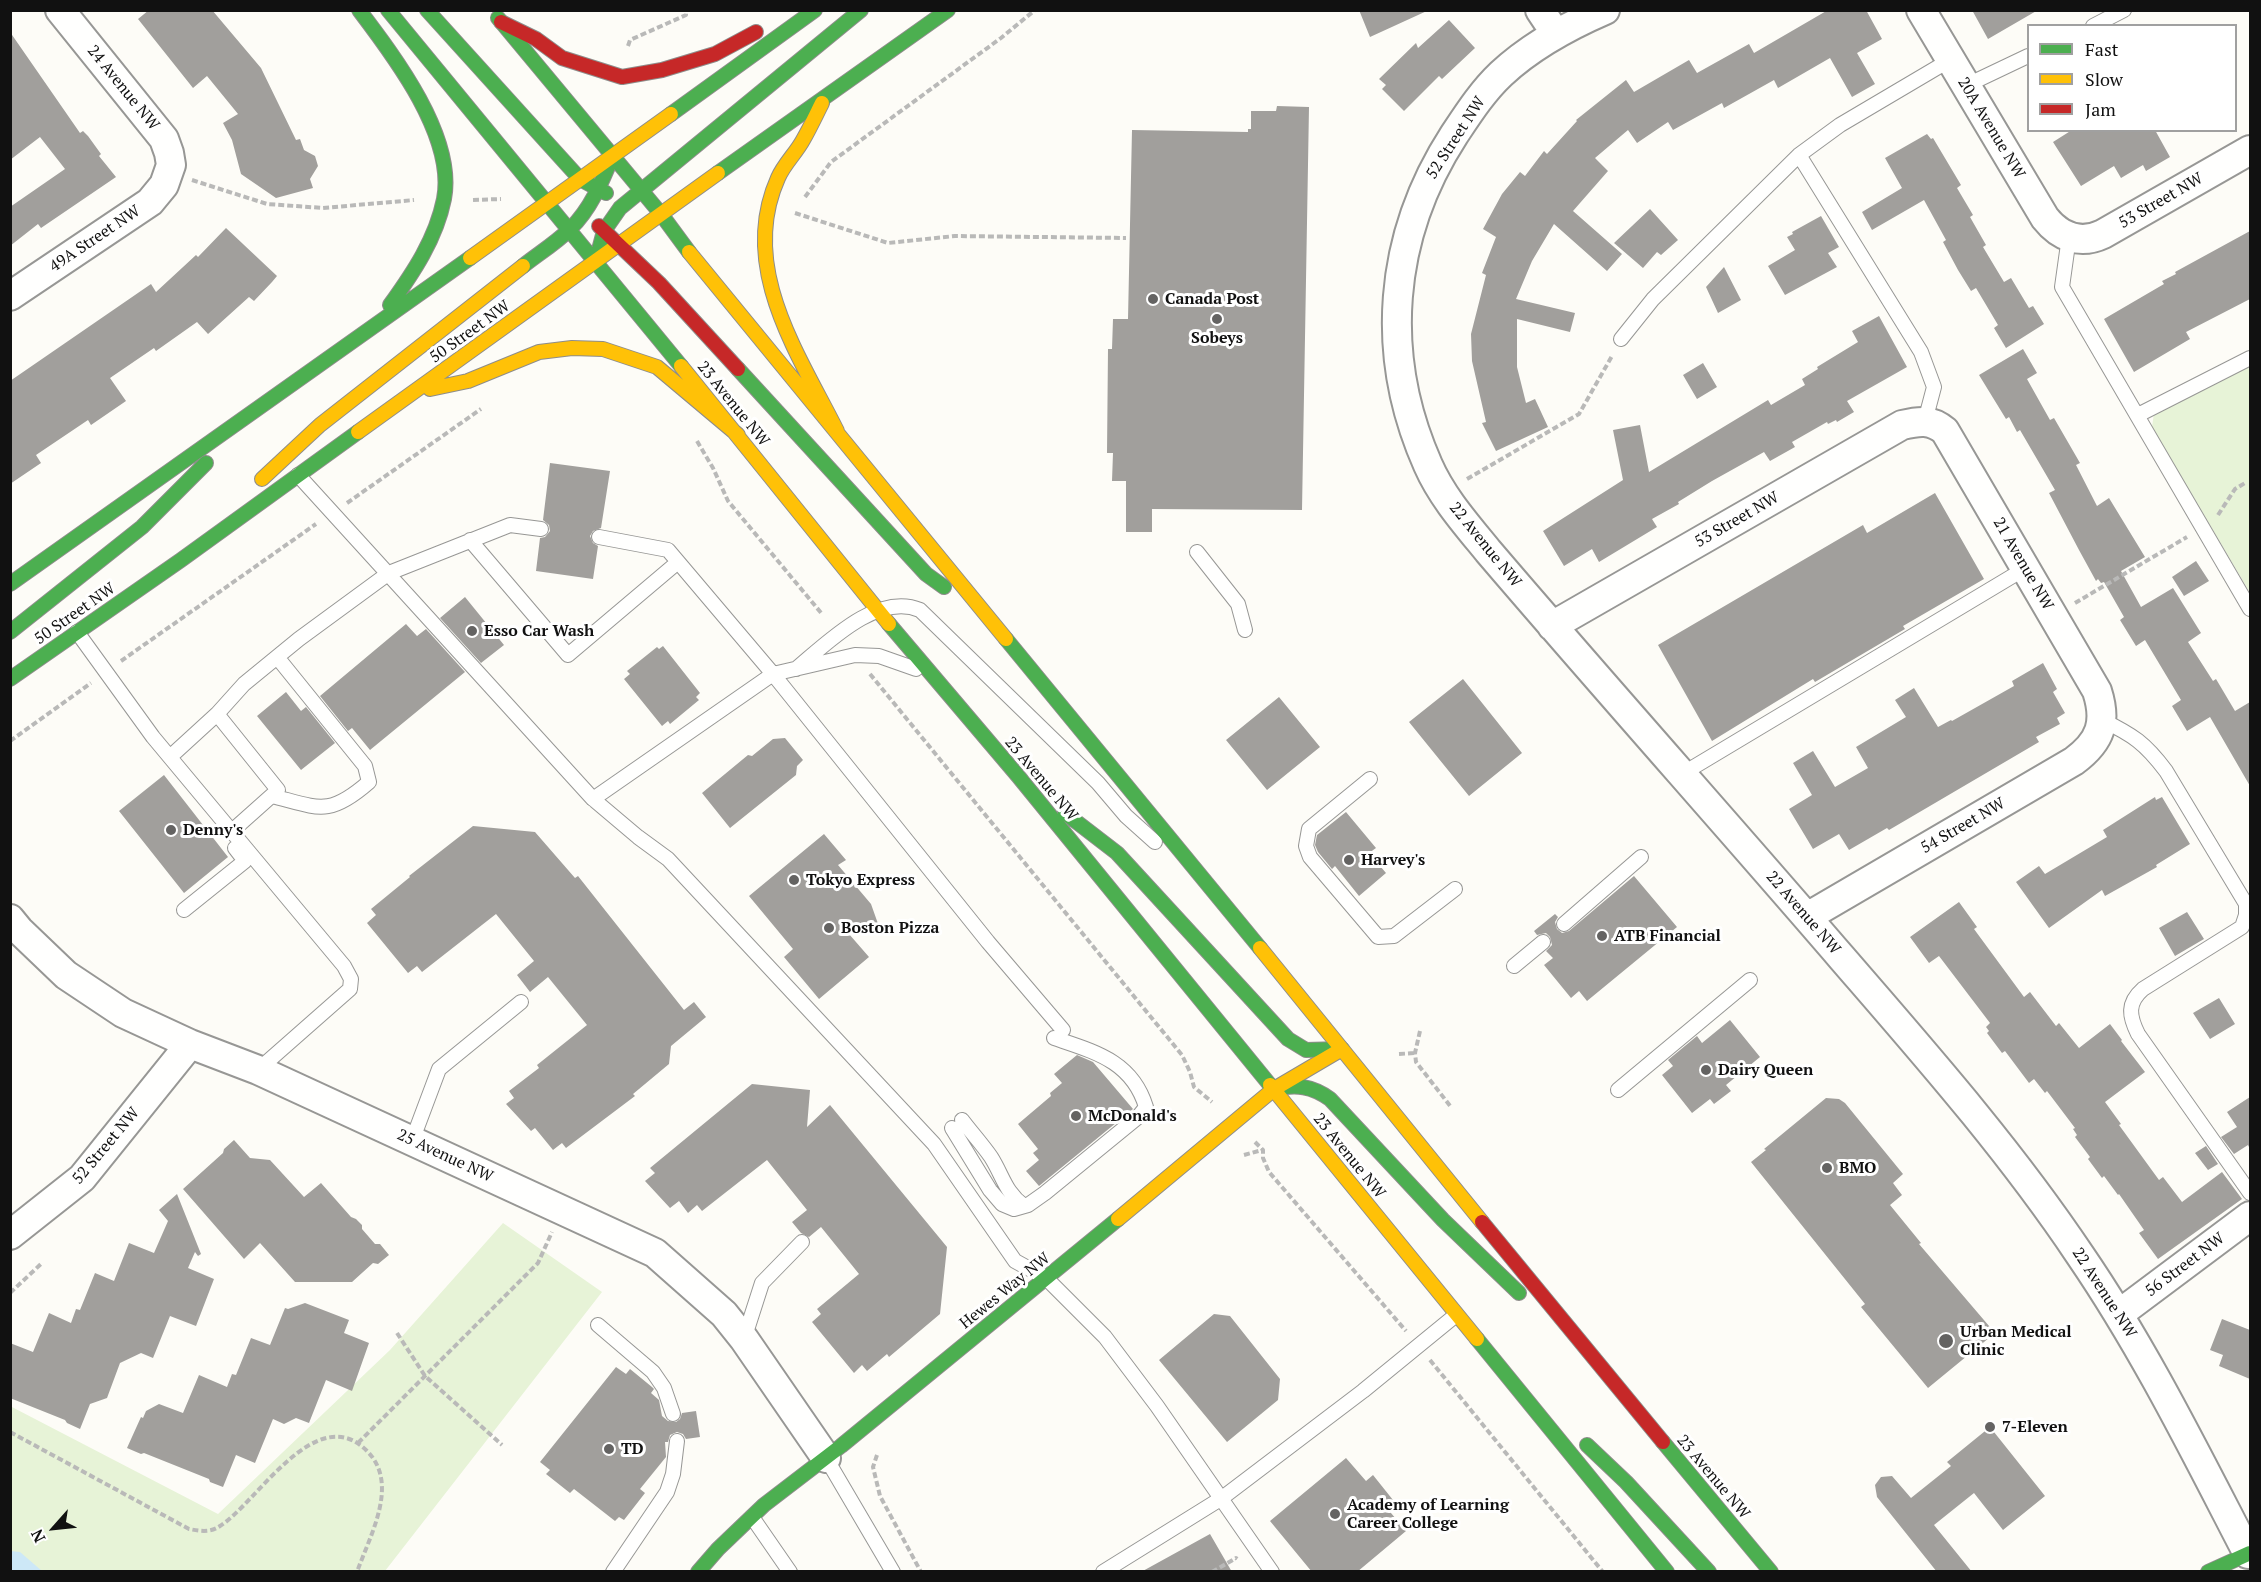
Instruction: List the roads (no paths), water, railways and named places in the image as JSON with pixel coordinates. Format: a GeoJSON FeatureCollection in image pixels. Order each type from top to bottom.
{"type":"FeatureCollection","features":[{"type":"Feature","properties":{"kind":"main road"},"geometry":{"type":"LineString","coordinates":[[358,10],[392,55],[422,102],[440,146],[446,186],[434,232],[416,268],[375,326]]}},
{"type":"Feature","properties":{"kind":"main road","name":"23 Avenue NW"},"geometry":{"type":"LineString","coordinates":[[388,10],[546,203],[570,229],[878,610],[1018,776],[1667,1572]]}},
{"type":"Feature","properties":{"kind":"main road"},"geometry":{"type":"LineString","coordinates":[[427,10],[580,179],[599,190],[661,214]]}},
{"type":"Feature","properties":{"kind":"main road","name":"23 Avenue NW"},"geometry":{"type":"LineString","coordinates":[[491,10],[661,214],[679,240],[995,624],[1593,1359],[1771,1572]]}},
{"type":"Feature","properties":{"kind":"main road"},"geometry":{"type":"LineString","coordinates":[[501,22],[536,39],[562,58],[622,77],[662,70],[715,54],[804,10]]}},
{"type":"Feature","properties":{"kind":"main road"},"geometry":{"type":"LineString","coordinates":[[10,584],[375,326],[815,10]]}},
{"type":"Feature","properties":{"kind":"main road"},"geometry":{"type":"LineString","coordinates":[[596,261],[604,231],[620,208],[861,10]]}},
{"type":"Feature","properties":{"kind":"main road","name":"50 Street NW"},"geometry":{"type":"LineString","coordinates":[[10,679],[175,564],[297,474],[414,393],[948,10]]}},
{"type":"Feature","properties":{"kind":"main road"},"geometry":{"type":"LineString","coordinates":[[824,99],[803,140],[778,177],[769,206],[764,249],[767,276],[777,310],[837,431]]}},
{"type":"Feature","properties":{"kind":"main road"},"geometry":{"type":"LineString","coordinates":[[255,486],[320,424],[570,229],[575,209],[599,190],[612,157]]}},
{"type":"Feature","properties":{"kind":"main road"},"geometry":{"type":"LineString","coordinates":[[546,203],[575,209],[619,244],[659,283],[927,574],[995,624]]}},
{"type":"Feature","properties":{"kind":"main road"},"geometry":{"type":"LineString","coordinates":[[414,393],[468,381],[539,352],[572,348],[603,349],[657,367],[738,435]]}},
{"type":"Feature","properties":{"kind":"main road"},"geometry":{"type":"LineString","coordinates":[[10,632],[142,527],[257,410]]}},
{"type":"Feature","properties":{"kind":"main road"},"geometry":{"type":"LineString","coordinates":[[175,564],[239,502]]}},
{"type":"Feature","properties":{"kind":"main road"},"geometry":{"type":"LineString","coordinates":[[1018,776],[1117,853],[1288,1040],[1306,1050],[1342,1049]]}},
{"type":"Feature","properties":{"kind":"main road","name":"Hewes Way NW"},"geometry":{"type":"LineString","coordinates":[[698,1572],[752,1516],[826,1458],[1274,1089],[1342,1049]]}},
{"type":"Feature","properties":{"kind":"main road"},"geometry":{"type":"LineString","coordinates":[[1274,1089],[1289,1085],[1301,1086],[1315,1089],[1332,1101],[1362,1136],[1481,1259],[1593,1359]]}},
{"type":"Feature","properties":{"kind":"main road"},"geometry":{"type":"LineString","coordinates":[[1522,1394],[1576,1435],[1626,1482],[1709,1572]]}},
{"type":"Feature","properties":{"kind":"main road"},"geometry":{"type":"LineString","coordinates":[[2208,1572],[2249,1553]]}},
{"type":"Feature","properties":{"kind":"street","name":"24 Avenue NW"},"geometry":{"type":"LineString","coordinates":[[60,10],[156,128],[169,153],[171,165],[169,173]]}},
{"type":"Feature","properties":{"kind":"street"},"geometry":{"type":"LineString","coordinates":[[1539,10],[1556,34]]}},
{"type":"Feature","properties":{"kind":"street","name":"52 Street NW"},"geometry":{"type":"LineString","coordinates":[[1400,270],[1409,228],[1419,198],[1434,168],[1468,113],[1501,75],[1519,59],[1556,34],[1605,10]]}},
{"type":"Feature","properties":{"kind":"street","name":"20A Avenue NW"},"geometry":{"type":"LineString","coordinates":[[1921,10],[2045,218],[2058,232],[2069,237]]}},
{"type":"Feature","properties":{"kind":"street","name":"53 Street NW"},"geometry":{"type":"LineString","coordinates":[[2069,237],[2083,240],[2095,238],[2250,150]]}},
{"type":"Feature","properties":{"kind":"street","name":"49A Street NW"},"geometry":{"type":"LineString","coordinates":[[10,296],[150,202],[159,193],[169,173]]}},
{"type":"Feature","properties":{"kind":"street","name":"22 Avenue NW"},"geometry":{"type":"LineString","coordinates":[[1400,270],[1397,312],[1400,376],[1408,412],[1418,440],[1443,492],[1488,551],[1552,626],[1977,1115],[2033,1188],[2119,1314],[2160,1385],[2249,1553]]}},
{"type":"Feature","properties":{"kind":"street","name":"53 Street NW"},"geometry":{"type":"LineString","coordinates":[[1552,626],[1896,428],[1925,421]]}},
{"type":"Feature","properties":{"kind":"street","name":"21 Avenue NW"},"geometry":{"type":"LineString","coordinates":[[1925,421],[1936,423],[1953,441],[2097,691],[2102,706],[2102,720]]}},
{"type":"Feature","properties":{"kind":"street","name":"54 Street NW"},"geometry":{"type":"LineString","coordinates":[[1807,917],[2074,761],[2094,744],[2102,720]]}},
{"type":"Feature","properties":{"kind":"street","name":"25 Avenue NW"},"geometry":{"type":"LineString","coordinates":[[10,919],[66,975],[123,1012],[190,1044],[258,1071],[655,1253],[724,1314],[744,1339],[826,1458]]}},
{"type":"Feature","properties":{"kind":"street","name":"52 Street NW"},"geometry":{"type":"LineString","coordinates":[[10,1235],[82,1178],[190,1044]]}},
{"type":"Feature","properties":{"kind":"street","name":"56 Street NW"},"geometry":{"type":"LineString","coordinates":[[2119,1314],[2250,1216]]}},
{"type":"Feature","properties":{"kind":"lane"},"geometry":{"type":"LineString","coordinates":[[2096,24],[2124,10]]}},
{"type":"Feature","properties":{"kind":"lane"},"geometry":{"type":"LineString","coordinates":[[1965,86],[2027,56]]}},
{"type":"Feature","properties":{"kind":"lane"},"geometry":{"type":"LineString","coordinates":[[1621,339],[1653,299],[1799,155],[1840,124],[1950,60]]}},
{"type":"Feature","properties":{"kind":"lane"},"geometry":{"type":"LineString","coordinates":[[1799,155],[1921,352],[1934,387],[1925,421]]}},
{"type":"Feature","properties":{"kind":"lane"},"geometry":{"type":"LineString","coordinates":[[2069,237],[2062,287],[2250,609]]}},
{"type":"Feature","properties":{"kind":"lane"},"geometry":{"type":"LineString","coordinates":[[2138,415],[2250,358]]}},
{"type":"Feature","properties":{"kind":"lane"},"geometry":{"type":"LineString","coordinates":[[297,474],[593,799],[638,837],[669,859],[934,1144],[1015,1261],[1046,1278],[1105,1337],[1157,1406],[1272,1572]]}},
{"type":"Feature","properties":{"kind":"lane"},"geometry":{"type":"LineString","coordinates":[[170,757],[218,714],[244,684],[389,573],[510,525],[541,529]]}},
{"type":"Feature","properties":{"kind":"lane"},"geometry":{"type":"LineString","coordinates":[[599,537],[668,550],[773,674],[988,942],[1058,1034],[1125,1069],[1142,1093],[1146,1107],[1045,1193],[1024,1206],[1014,1209],[1002,1204],[990,1190],[957,1124]]}},
{"type":"Feature","properties":{"kind":"lane"},"geometry":{"type":"LineString","coordinates":[[470,540],[568,655],[678,562]]}},
{"type":"Feature","properties":{"kind":"lane"},"geometry":{"type":"LineString","coordinates":[[1197,552],[1238,604],[1245,630]]}},
{"type":"Feature","properties":{"kind":"lane"},"geometry":{"type":"LineString","coordinates":[[1682,774],[2026,568]]}},
{"type":"Feature","properties":{"kind":"lane"},"geometry":{"type":"LineString","coordinates":[[796,669],[846,628],[878,610],[911,606],[920,610],[1098,783],[1126,816],[1204,881]]}},
{"type":"Feature","properties":{"kind":"lane"},"geometry":{"type":"LineString","coordinates":[[77,632],[160,746],[344,966],[351,979],[350,989],[258,1071]]}},
{"type":"Feature","properties":{"kind":"lane"},"geometry":{"type":"LineString","coordinates":[[593,799],[773,674],[855,655],[879,656],[932,674]]}},
{"type":"Feature","properties":{"kind":"lane"},"geometry":{"type":"LineString","coordinates":[[272,796],[322,809],[350,799],[369,782],[365,766],[277,657]]}},
{"type":"Feature","properties":{"kind":"lane"},"geometry":{"type":"LineString","coordinates":[[218,714],[278,790],[232,831]]}},
{"type":"Feature","properties":{"kind":"lane"},"geometry":{"type":"LineString","coordinates":[[2102,720],[2134,736],[2155,756],[2246,904],[2246,915],[2242,927],[2144,989],[2134,997],[2130,1014],[2138,1034],[2250,1192]]}},
{"type":"Feature","properties":{"kind":"lane"},"geometry":{"type":"LineString","coordinates":[[160,746],[173,773],[245,861],[184,910]]}},
{"type":"Feature","properties":{"kind":"lane"},"geometry":{"type":"LineString","coordinates":[[1370,779],[1309,829],[1306,846],[1310,857],[1378,937],[1394,936],[1455,889]]}},
{"type":"Feature","properties":{"kind":"lane"},"geometry":{"type":"LineString","coordinates":[[1564,924],[1641,857]]}},
{"type":"Feature","properties":{"kind":"lane"},"geometry":{"type":"LineString","coordinates":[[1514,966],[1543,942]]}},
{"type":"Feature","properties":{"kind":"lane"},"geometry":{"type":"LineString","coordinates":[[1618,1090],[1750,980]]}},
{"type":"Feature","properties":{"kind":"lane"},"geometry":{"type":"LineString","coordinates":[[412,1142],[439,1069],[521,1002]]}},
{"type":"Feature","properties":{"kind":"lane"},"geometry":{"type":"LineString","coordinates":[[744,1339],[762,1283],[802,1242]]}},
{"type":"Feature","properties":{"kind":"lane"},"geometry":{"type":"LineString","coordinates":[[1103,1572],[1222,1498],[1363,1391],[1456,1315]]}},
{"type":"Feature","properties":{"kind":"lane"},"geometry":{"type":"LineString","coordinates":[[598,1324],[654,1372],[664,1389],[673,1414]]}},
{"type":"Feature","properties":{"kind":"lane"},"geometry":{"type":"LineString","coordinates":[[613,1572],[667,1492],[673,1474],[676,1441]]}},
{"type":"Feature","properties":{"kind":"lane"},"geometry":{"type":"LineString","coordinates":[[826,1458],[893,1572]]}},
{"type":"Feature","properties":{"kind":"lane"},"geometry":{"type":"LineString","coordinates":[[752,1516],[790,1572]]}},
{"type":"Feature","properties":{"kind":"water"},"geometry":{"type":"Polygon","coordinates":[[[10,1551],[20,1552],[42,1571],[11,1571],[10,1551]]]}},
{"type":"Feature","properties":{"kind":"place","name":"Canada Post"},"geometry":{"type":"Point","coordinates":[1153,299]}},
{"type":"Feature","properties":{"kind":"place","name":"Sobeys"},"geometry":{"type":"Point","coordinates":[1217,319]}},
{"type":"Feature","properties":{"kind":"place","name":"Esso Car Wash"},"geometry":{"type":"Point","coordinates":[472,631]}},
{"type":"Feature","properties":{"kind":"place","name":"Denny's"},"geometry":{"type":"Point","coordinates":[171,830]}},
{"type":"Feature","properties":{"kind":"place","name":"Harvey's"},"geometry":{"type":"Point","coordinates":[1349,860]}},
{"type":"Feature","properties":{"kind":"place","name":"Tokyo Express"},"geometry":{"type":"Point","coordinates":[794,880]}},
{"type":"Feature","properties":{"kind":"place","name":"Boston Pizza"},"geometry":{"type":"Point","coordinates":[829,928]}},
{"type":"Feature","properties":{"kind":"place","name":"ATB Financial"},"geometry":{"type":"Point","coordinates":[1602,936]}},
{"type":"Feature","properties":{"kind":"place","name":"Dairy Queen"},"geometry":{"type":"Point","coordinates":[1706,1070]}},
{"type":"Feature","properties":{"kind":"place","name":"McDonald's"},"geometry":{"type":"Point","coordinates":[1076,1116]}},
{"type":"Feature","properties":{"kind":"place","name":"BMO"},"geometry":{"type":"Point","coordinates":[1827,1168]}},
{"type":"Feature","properties":{"kind":"place","name":"Urban Medical Clinic"},"geometry":{"type":"Point","coordinates":[1946,1341]}},
{"type":"Feature","properties":{"kind":"place","name":"7-Eleven"},"geometry":{"type":"Point","coordinates":[1990,1427]}},
{"type":"Feature","properties":{"kind":"place","name":"TD"},"geometry":{"type":"Point","coordinates":[609,1449]}},
{"type":"Feature","properties":{"kind":"place","name":"Academy of Learning Career College"},"geometry":{"type":"Point","coordinates":[1335,1514]}}]}
